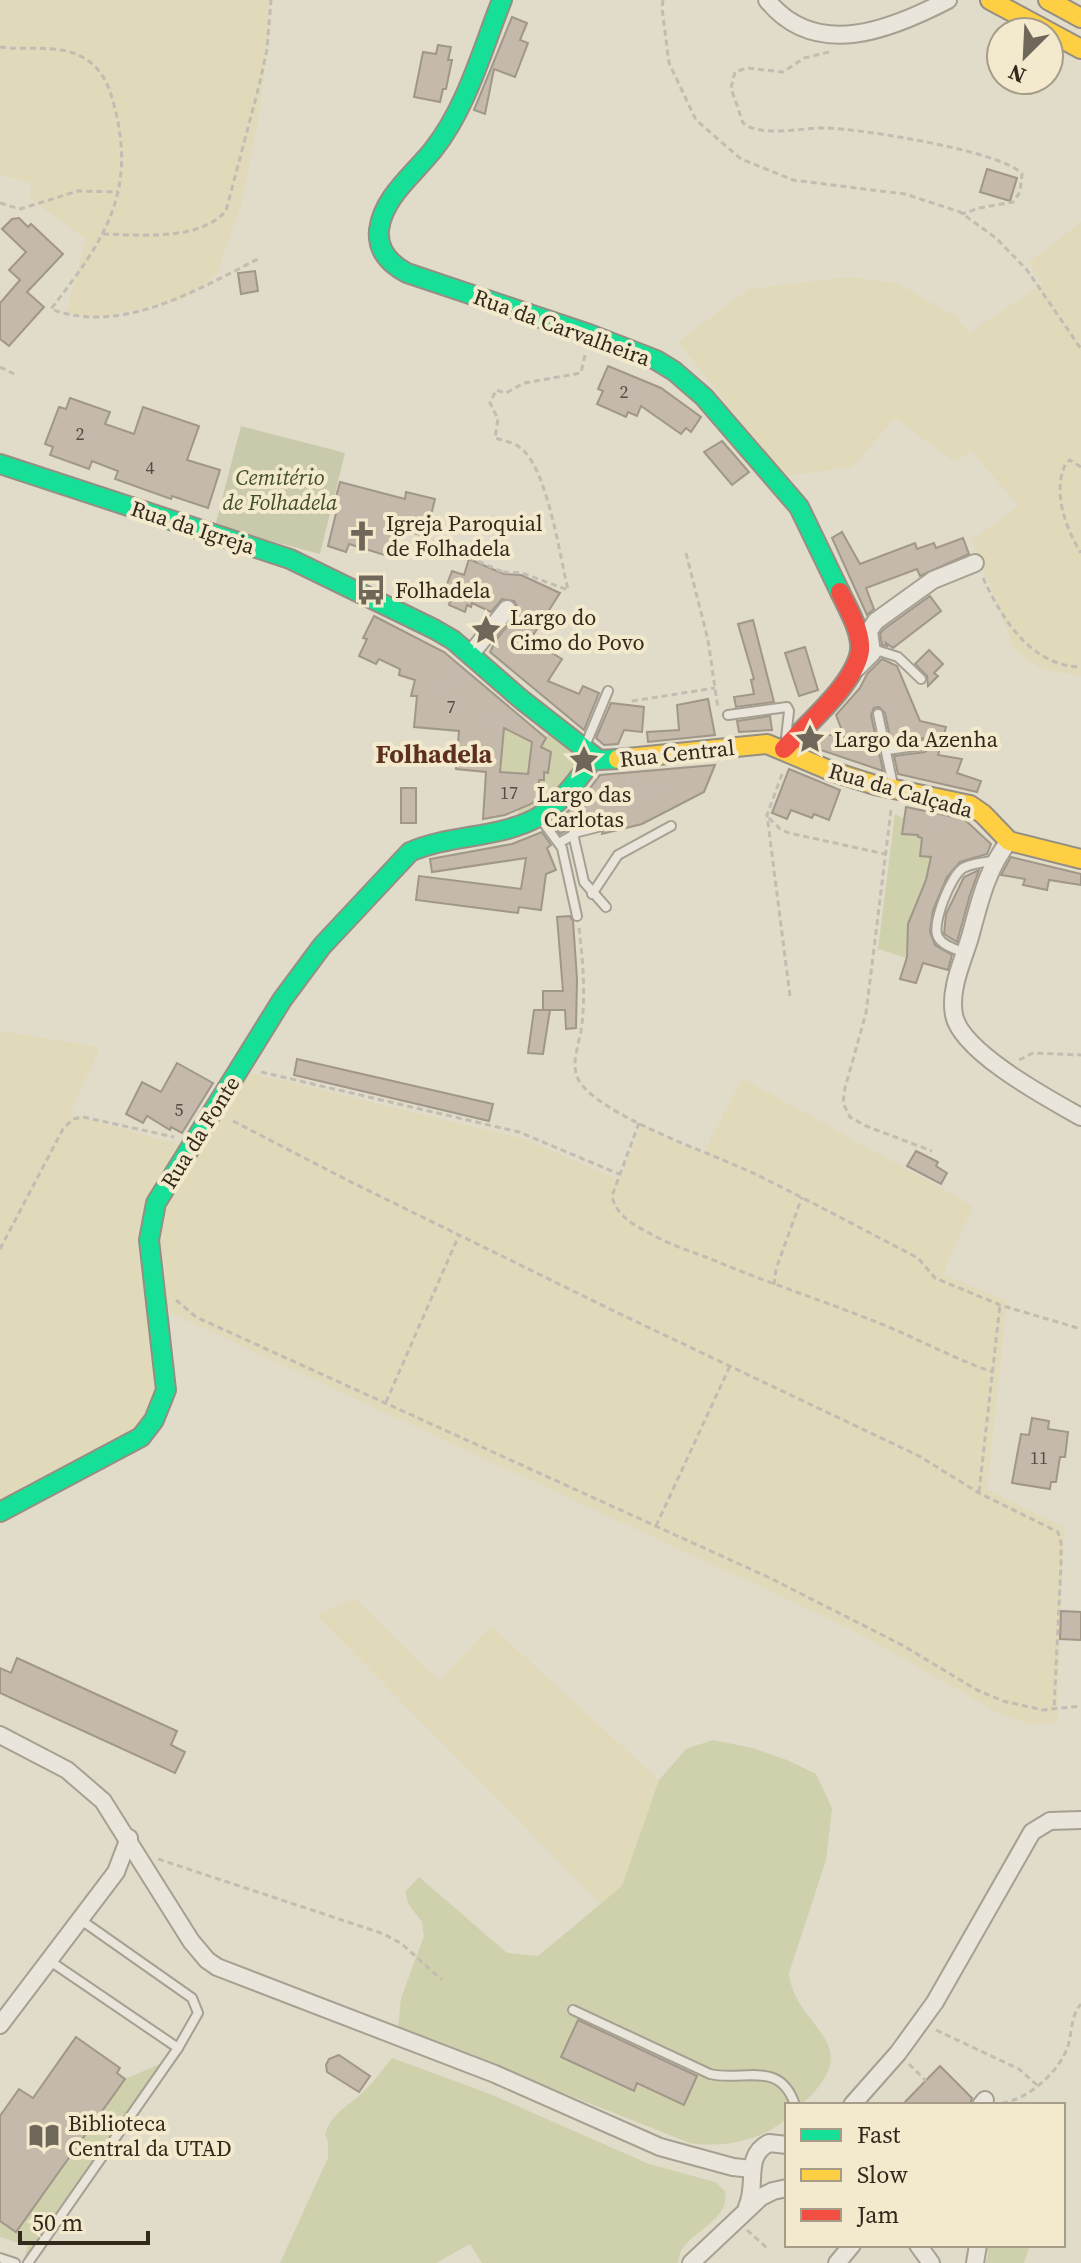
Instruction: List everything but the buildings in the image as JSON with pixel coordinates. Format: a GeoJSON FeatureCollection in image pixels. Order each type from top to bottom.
{"type":"FeatureCollection","features":[{"type":"Feature","properties":{"kind":"main road","name":"Rua da Carvalheira"},"geometry":{"type":"LineString","coordinates":[[502,0],[455,115],[441,140],[383,211],[379,240],[387,260],[394,267],[422,279],[589,334],[656,360],[690,383],[799,507],[858,635],[860,650],[853,671]]}},
{"type":"Feature","properties":{"kind":"main road"},"geometry":{"type":"LineString","coordinates":[[990,0],[1081,49]]}},
{"type":"Feature","properties":{"kind":"main road"},"geometry":{"type":"LineString","coordinates":[[1048,0],[1081,18]]}},
{"type":"Feature","properties":{"kind":"main road","name":"Rua da Igreja"},"geometry":{"type":"LineString","coordinates":[[5,467],[290,559],[441,632],[470,655]]}},
{"type":"Feature","properties":{"kind":"main road"},"geometry":{"type":"LineString","coordinates":[[470,655],[589,754],[569,791],[539,817]]}},
{"type":"Feature","properties":{"kind":"main road"},"geometry":{"type":"LineString","coordinates":[[787,750],[853,671]]}},
{"type":"Feature","properties":{"kind":"main road","name":"Rua Central"},"geometry":{"type":"LineString","coordinates":[[589,754],[603,761],[761,744],[787,750]]}},
{"type":"Feature","properties":{"kind":"main road","name":"Rua da Calçada"},"geometry":{"type":"LineString","coordinates":[[787,750],[831,771],[894,790],[970,805],[1009,841]]}},
{"type":"Feature","properties":{"kind":"main road","name":"Rua da Fonte"},"geometry":{"type":"LineString","coordinates":[[0,1512],[141,1437],[154,1420],[166,1390],[150,1224],[156,1203],[282,1000],[310,962],[360,903],[417,848],[434,842],[509,829],[539,817]]}},
{"type":"Feature","properties":{"kind":"main road"},"geometry":{"type":"LineString","coordinates":[[1009,841],[1081,859]]}},
{"type":"Feature","properties":{"kind":"street"},"geometry":{"type":"LineString","coordinates":[[767,0],[784,17],[801,26],[840,35],[880,30],[948,0]]}},
{"type":"Feature","properties":{"kind":"street"},"geometry":{"type":"LineString","coordinates":[[853,671],[869,658],[873,649],[869,631],[876,621],[928,583],[975,563]]}},
{"type":"Feature","properties":{"kind":"street"},"geometry":{"type":"LineString","coordinates":[[470,655],[502,616]]}},
{"type":"Feature","properties":{"kind":"street"},"geometry":{"type":"LineString","coordinates":[[1009,841],[995,860],[965,953],[954,991],[954,1015],[958,1027],[1008,1073],[1081,1117]]}},
{"type":"Feature","properties":{"kind":"street"},"geometry":{"type":"LineString","coordinates":[[0,1735],[49,1759],[90,1787],[109,1808],[195,1946],[217,1967],[495,2074],[660,2147],[753,2172],[758,2183],[782,2190]]}},
{"type":"Feature","properties":{"kind":"street"},"geometry":{"type":"LineString","coordinates":[[854,2103],[894,2058],[935,2002],[1032,1832],[1050,1821],[1081,1820]]}},
{"type":"Feature","properties":{"kind":"street"},"geometry":{"type":"LineString","coordinates":[[0,2025],[81,1920],[133,1845]]}},
{"type":"Feature","properties":{"kind":"street"},"geometry":{"type":"LineString","coordinates":[[725,2164],[756,2152],[769,2143],[785,2143]]}},
{"type":"Feature","properties":{"kind":"street"},"geometry":{"type":"LineString","coordinates":[[744,2219],[753,2192],[756,2152]]}},
{"type":"Feature","properties":{"kind":"street"},"geometry":{"type":"LineString","coordinates":[[691,2263],[782,2190]]}},
{"type":"Feature","properties":{"kind":"street"},"geometry":{"type":"LineString","coordinates":[[837,2263],[850,2247]]}},
{"type":"Feature","properties":{"kind":"lane"},"geometry":{"type":"LineString","coordinates":[[873,649],[898,657],[921,679]]}},
{"type":"Feature","properties":{"kind":"lane"},"geometry":{"type":"LineString","coordinates":[[589,754],[608,691]]}},
{"type":"Feature","properties":{"kind":"lane"},"geometry":{"type":"LineString","coordinates":[[724,717],[787,707],[787,750]]}},
{"type":"Feature","properties":{"kind":"lane"},"geometry":{"type":"LineString","coordinates":[[878,714],[894,790]]}},
{"type":"Feature","properties":{"kind":"lane"},"geometry":{"type":"LineString","coordinates":[[887,750],[923,745]]}},
{"type":"Feature","properties":{"kind":"lane"},"geometry":{"type":"LineString","coordinates":[[539,817],[559,843],[567,865],[577,916]]}},
{"type":"Feature","properties":{"kind":"lane"},"geometry":{"type":"LineString","coordinates":[[592,894],[621,852],[671,826]]}},
{"type":"Feature","properties":{"kind":"lane"},"geometry":{"type":"LineString","coordinates":[[559,843],[573,834],[598,827]]}},
{"type":"Feature","properties":{"kind":"lane"},"geometry":{"type":"LineString","coordinates":[[573,834],[584,882],[606,907]]}},
{"type":"Feature","properties":{"kind":"lane"},"geometry":{"type":"LineString","coordinates":[[965,953],[943,943],[938,937],[935,926],[938,916],[958,871],[973,864],[995,860]]}},
{"type":"Feature","properties":{"kind":"lane"},"geometry":{"type":"LineString","coordinates":[[28,2263],[178,2048],[198,2013],[192,1998],[81,1920]]}},
{"type":"Feature","properties":{"kind":"lane"},"geometry":{"type":"LineString","coordinates":[[50,1961],[178,2048]]}},
{"type":"Feature","properties":{"kind":"lane"},"geometry":{"type":"LineString","coordinates":[[573,2010],[710,2074],[729,2076],[749,2073],[771,2077],[782,2083],[794,2103]]}},
{"type":"Feature","properties":{"kind":"lane"},"geometry":{"type":"LineString","coordinates":[[0,2258],[15,2263]]}},
{"type":"Feature","properties":{"kind":"path"},"geometry":{"type":"LineString","coordinates":[[103,234],[185,231],[209,225],[226,211],[260,82],[267,49],[271,0]]}},
{"type":"Feature","properties":{"kind":"path"},"geometry":{"type":"LineString","coordinates":[[663,0],[669,63],[696,120],[741,159],[793,180],[905,194],[962,214],[996,238],[1027,270],[1081,349]]}},
{"type":"Feature","properties":{"kind":"path"},"geometry":{"type":"LineString","coordinates":[[0,47],[69,52],[84,58],[105,78],[112,94],[121,140],[118,192],[103,234],[82,270],[51,309],[84,318],[109,317],[179,298],[260,258]]}},
{"type":"Feature","properties":{"kind":"path"},"geometry":{"type":"LineString","coordinates":[[830,52],[806,57],[783,72],[747,68],[735,72],[731,88],[743,123],[759,130],[840,128],[970,151],[1010,163],[1022,174],[1020,192],[1013,202],[962,214]]}},
{"type":"Feature","properties":{"kind":"path"},"geometry":{"type":"LineString","coordinates":[[0,203],[20,209],[78,191],[118,192]]}},
{"type":"Feature","properties":{"kind":"path"},"geometry":{"type":"LineString","coordinates":[[423,538],[503,572],[522,573],[568,590],[536,471],[521,447],[495,438],[498,419],[490,403],[496,390],[506,393],[524,383],[581,373],[589,334]]}},
{"type":"Feature","properties":{"kind":"path"},"geometry":{"type":"LineString","coordinates":[[0,367],[14,374]]}},
{"type":"Feature","properties":{"kind":"path"},"geometry":{"type":"LineString","coordinates":[[1081,467],[1070,460],[1066,463],[1060,483],[1065,516],[1081,553]]}},
{"type":"Feature","properties":{"kind":"path"},"geometry":{"type":"LineString","coordinates":[[686,553],[724,717]]}},
{"type":"Feature","properties":{"kind":"path"},"geometry":{"type":"LineString","coordinates":[[975,563],[1005,617],[1033,651],[1053,661],[1081,667]]}},
{"type":"Feature","properties":{"kind":"path"},"geometry":{"type":"LineString","coordinates":[[502,616],[503,572]]}},
{"type":"Feature","properties":{"kind":"path"},"geometry":{"type":"LineString","coordinates":[[436,694],[441,682],[446,684],[470,655]]}},
{"type":"Feature","properties":{"kind":"path"},"geometry":{"type":"LineString","coordinates":[[632,701],[715,688]]}},
{"type":"Feature","properties":{"kind":"path"},"geometry":{"type":"LineString","coordinates":[[787,750],[767,815],[790,996]]}},
{"type":"Feature","properties":{"kind":"path"},"geometry":{"type":"LineString","coordinates":[[624,760],[632,794],[666,790]]}},
{"type":"Feature","properties":{"kind":"path"},"geometry":{"type":"LineString","coordinates":[[894,790],[866,1013],[843,1103],[845,1110],[858,1122],[932,1151]]}},
{"type":"Feature","properties":{"kind":"path"},"geometry":{"type":"LineString","coordinates":[[767,815],[784,831],[885,854]]}},
{"type":"Feature","properties":{"kind":"path"},"geometry":{"type":"LineString","coordinates":[[577,916],[584,972],[581,1031],[575,1055],[577,1078],[589,1092],[639,1123],[802,1197],[918,1258],[935,1278],[1000,1305],[1081,1329]]}},
{"type":"Feature","properties":{"kind":"path"},"geometry":{"type":"LineString","coordinates":[[1008,1073],[1020,1059],[1033,1053],[1081,1055]]}},
{"type":"Feature","properties":{"kind":"path"},"geometry":{"type":"LineString","coordinates":[[253,1076],[267,1072],[519,1132],[542,1139],[619,1174]]}},
{"type":"Feature","properties":{"kind":"path"},"geometry":{"type":"LineString","coordinates":[[0,1249],[63,1129],[73,1119],[83,1117],[194,1142]]}},
{"type":"Feature","properties":{"kind":"path"},"geometry":{"type":"LineString","coordinates":[[227,1117],[259,1136],[459,1235],[919,1456],[979,1493],[1058,1532],[1061,1564],[1054,1709]]}},
{"type":"Feature","properties":{"kind":"path"},"geometry":{"type":"LineString","coordinates":[[639,1123],[612,1196],[615,1208],[627,1219],[676,1246],[882,1324],[993,1372]]}},
{"type":"Feature","properties":{"kind":"path"},"geometry":{"type":"LineString","coordinates":[[774,1285],[776,1269],[802,1197]]}},
{"type":"Feature","properties":{"kind":"path"},"geometry":{"type":"LineString","coordinates":[[386,1402],[459,1235]]}},
{"type":"Feature","properties":{"kind":"path"},"geometry":{"type":"LineString","coordinates":[[175,1298],[196,1317],[770,1578],[882,1635],[977,1690],[1027,1707],[1054,1709],[1081,1706]]}},
{"type":"Feature","properties":{"kind":"path"},"geometry":{"type":"LineString","coordinates":[[979,1493],[1000,1305]]}},
{"type":"Feature","properties":{"kind":"path"},"geometry":{"type":"LineString","coordinates":[[656,1526],[730,1366]]}},
{"type":"Feature","properties":{"kind":"path"},"geometry":{"type":"LineString","coordinates":[[133,1845],[384,1934],[402,1944],[442,1980]]}},
{"type":"Feature","properties":{"kind":"path"},"geometry":{"type":"LineString","coordinates":[[983,2103],[1006,2102],[1031,2091],[1059,2063],[1066,2052],[1074,2015],[1081,2004]]}},
{"type":"Feature","properties":{"kind":"path"},"geometry":{"type":"LineString","coordinates":[[931,2028],[1019,2069],[1037,2085]]}},
{"type":"Feature","properties":{"kind":"path"},"geometry":{"type":"LineString","coordinates":[[906,2061],[926,2081]]}},
{"type":"Feature","properties":{"kind":"path"},"geometry":{"type":"LineString","coordinates":[[744,2219],[768,2249]]}},
{"type":"Feature","properties":{"kind":"shaded area"},"geometry":{"type":"Polygon","coordinates":[[[0,0],[270,0],[258,120],[242,202],[217,274],[182,300],[98,317],[66,314],[86,239],[30,199],[31,183],[0,175],[0,0]]]}},
{"type":"Feature","properties":{"kind":"shaded area"},"geometry":{"type":"Polygon","coordinates":[[[1081,222],[1081,676],[1042,669],[1015,650],[972,540],[1019,506],[971,451],[955,462],[895,418],[852,467],[785,476],[678,342],[749,289],[848,277],[897,283],[956,317],[969,333],[1042,285],[1029,262],[1081,222]]]}},
{"type":"Feature","properties":{"kind":"shaded area"},"geometry":{"type":"Polygon","coordinates":[[[0,1031],[100,1047],[70,1114],[180,1145],[159,1186],[160,1365],[145,1425],[0,1504],[0,1031]]]}},
{"type":"Feature","properties":{"kind":"shaded area"},"geometry":{"type":"Polygon","coordinates":[[[247,1072],[527,1140],[619,1180],[641,1127],[703,1153],[742,1078],[973,1206],[943,1274],[1007,1301],[987,1490],[1064,1527],[1057,1723],[1030,1724],[1002,1715],[851,1629],[162,1309],[155,1228],[247,1072]]]}},
{"type":"Feature","properties":{"kind":"shaded area"},"geometry":{"type":"Polygon","coordinates":[[[355,1598],[439,1681],[491,1626],[659,1780],[622,1886],[602,1905],[316,1615],[355,1598]]]}},
{"type":"Feature","properties":{"kind":"green space","name":"Cemitério de Folhadela"},"geometry":{"type":"Polygon","coordinates":[[[241,426],[345,453],[320,554],[215,526],[241,426]]]}},
{"type":"Feature","properties":{"kind":"green space"},"geometry":{"type":"Polygon","coordinates":[[[504,728],[541,747],[551,729],[570,749],[577,765],[560,792],[518,815],[522,774],[500,772],[504,728]]]}},
{"type":"Feature","properties":{"kind":"green space"},"geometry":{"type":"Polygon","coordinates":[[[895,814],[904,819],[902,834],[922,838],[920,856],[931,857],[926,880],[908,924],[907,958],[878,949],[895,814]]]}},
{"type":"Feature","properties":{"kind":"green space"},"geometry":{"type":"Polygon","coordinates":[[[713,1740],[752,1748],[787,1760],[816,1774],[832,1808],[826,1860],[789,1973],[794,1992],[830,2050],[830,2066],[821,2084],[803,2103],[785,2103],[785,2120],[754,2137],[728,2143],[690,2143],[398,2028],[401,1998],[424,1936],[422,1922],[409,1905],[405,1892],[419,1877],[507,1953],[538,1956],[622,1886],[659,1780],[686,1749],[713,1740]]]}},
{"type":"Feature","properties":{"kind":"green space"},"geometry":{"type":"Polygon","coordinates":[[[392,2058],[490,2094],[649,2164],[715,2182],[725,2191],[722,2209],[680,2252],[678,2263],[482,2263],[470,2244],[436,2263],[280,2263],[328,2158],[325,2134],[329,2126],[392,2058]]]}},
{"type":"Feature","properties":{"kind":"green space"},"geometry":{"type":"Polygon","coordinates":[[[160,2064],[24,2259],[28,2246],[0,2237],[0,2221],[16,2232],[125,2079],[160,2064]]]}},
{"type":"Feature","properties":{"kind":"green space"},"geometry":{"type":"Polygon","coordinates":[[[987,2247],[1029,2247],[1024,2263],[985,2263],[987,2247]]]}},
{"type":"Feature","properties":{"kind":"traffic: fast"},"geometry":{"type":"LineString","coordinates":[[502,0],[473,78],[445,133],[386,207],[379,230],[382,250],[390,261],[407,273],[589,334],[656,360],[674,371],[704,397],[799,507],[840,592]]}},
{"type":"Feature","properties":{"kind":"traffic: fast"},"geometry":{"type":"LineString","coordinates":[[0,464],[290,559],[453,640],[522,700],[599,760],[618,759]]}},
{"type":"Feature","properties":{"kind":"traffic: fast"},"geometry":{"type":"LineString","coordinates":[[0,1512],[141,1437],[154,1420],[166,1390],[149,1240],[156,1203],[282,1000],[322,946],[410,852],[441,842],[507,829],[538,817],[562,798],[594,758]]}},
{"type":"Feature","properties":{"kind":"traffic: slow"},"geometry":{"type":"LineString","coordinates":[[990,0],[1081,49]]}},
{"type":"Feature","properties":{"kind":"traffic: slow"},"geometry":{"type":"LineString","coordinates":[[1048,0],[1081,18]]}},
{"type":"Feature","properties":{"kind":"traffic: slow"},"geometry":{"type":"LineString","coordinates":[[618,759],[767,744],[831,771],[875,785],[970,805],[1009,841],[1081,859]]}},
{"type":"Feature","properties":{"kind":"traffic: jam"},"geometry":{"type":"LineString","coordinates":[[784,749],[840,690],[856,664],[860,651],[859,636],[840,592]]}},
{"type":"Feature","properties":{"kind":"place","name":"Igreja Paroquial de Folhadela"},"geometry":{"type":"Point","coordinates":[362,536]}},
{"type":"Feature","properties":{"kind":"place","name":"Folhadela"},"geometry":{"type":"Point","coordinates":[371,590]}},
{"type":"Feature","properties":{"kind":"place","name":"Largo do Cimo do Povo"},"geometry":{"type":"Point","coordinates":[486,630]}},
{"type":"Feature","properties":{"kind":"place","name":"Largo da Azenha"},"geometry":{"type":"Point","coordinates":[810,739]}},
{"type":"Feature","properties":{"kind":"place","name":"Largo das Carlotas"},"geometry":{"type":"Point","coordinates":[584,760]}},
{"type":"Feature","properties":{"kind":"place","name":"Biblioteca Central da UTAD"},"geometry":{"type":"Point","coordinates":[44,2136]}},
{"type":"Feature","properties":{"kind":"district","name":"Folhadela"},"geometry":{"type":"Point","coordinates":[434,754]}}]}
